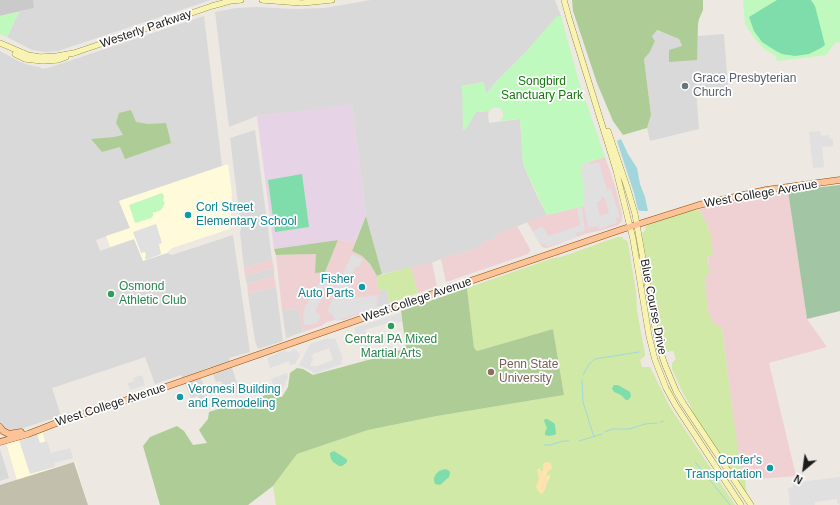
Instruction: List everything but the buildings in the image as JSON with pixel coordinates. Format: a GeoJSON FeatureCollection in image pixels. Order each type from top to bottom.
{"type":"FeatureCollection","features":[{"type":"Feature","properties":{"kind":"main road","name":"Westerly Parkway"},"geometry":{"type":"LineString","coordinates":[[0,44],[34,57],[53,57],[74,53],[212,6],[230,1],[241,0]]}},
{"type":"Feature","properties":{"kind":"main road"},"geometry":{"type":"LineString","coordinates":[[262,0],[306,3],[332,0]]}},
{"type":"Feature","properties":{"kind":"main road","name":"Blue Course Drive"},"geometry":{"type":"LineString","coordinates":[[564,0],[633,226],[658,344],[665,365],[683,403],[751,505]]}},
{"type":"Feature","properties":{"kind":"main road","name":"West College Avenue"},"geometry":{"type":"LineString","coordinates":[[0,442],[158,390],[285,345],[701,204],[787,187],[840,180]]}},
{"type":"Feature","properties":{"kind":"main road","name":"Blue Course Drive"},"geometry":{"type":"LineString","coordinates":[[633,226],[636,259],[649,336],[660,374],[676,406],[742,505]]}},
{"type":"Feature","properties":{"kind":"main road"},"geometry":{"type":"LineString","coordinates":[[0,427],[3,431],[9,434],[37,430]]}},
{"type":"Feature","properties":{"kind":"shaded area"},"geometry":{"type":"Polygon","coordinates":[[[0,0],[33,0],[34,8],[0,16],[0,0]]]}},
{"type":"Feature","properties":{"kind":"shaded area"},"geometry":{"type":"Polygon","coordinates":[[[33,0],[211,0],[58,51],[46,52],[32,50],[7,37],[19,12],[34,8],[33,0]]]}},
{"type":"Feature","properties":{"kind":"shaded area"},"geometry":{"type":"Polygon","coordinates":[[[371,0],[555,0],[561,16],[557,17],[487,93],[483,82],[462,86],[465,130],[476,112],[489,111],[489,123],[520,119],[523,164],[547,215],[497,234],[494,239],[483,242],[480,247],[432,263],[382,274],[366,216],[352,105],[257,116],[229,127],[215,12],[236,8],[256,7],[294,9],[324,8],[371,0]]]}},
{"type":"Feature","properties":{"kind":"shaded area"},"geometry":{"type":"Polygon","coordinates":[[[204,16],[222,166],[119,201],[130,228],[96,240],[100,251],[134,239],[143,261],[167,253],[172,255],[233,235],[250,352],[229,358],[240,393],[225,394],[221,381],[216,382],[210,367],[198,372],[208,399],[200,401],[198,396],[191,398],[181,375],[155,384],[145,357],[52,388],[61,416],[23,428],[9,431],[5,429],[2,435],[0,435],[0,51],[20,62],[40,67],[42,69],[204,16]]]}},
{"type":"Feature","properties":{"kind":"shaded area"},"geometry":{"type":"Polygon","coordinates":[[[656,30],[679,39],[682,46],[697,60],[697,36],[724,34],[728,88],[696,90],[699,129],[650,141],[647,128],[651,115],[644,59],[650,52],[655,41],[652,36],[656,30]]]}},
{"type":"Feature","properties":{"kind":"shaded area"},"geometry":{"type":"Polygon","coordinates":[[[352,104],[366,216],[355,242],[338,240],[274,249],[257,116],[352,104]]]}},
{"type":"Feature","properties":{"kind":"shaded area"},"geometry":{"type":"Polygon","coordinates":[[[255,130],[272,259],[244,268],[240,233],[241,228],[230,138],[255,130]]]}},
{"type":"Feature","properties":{"kind":"shaded area"},"geometry":{"type":"Polygon","coordinates":[[[820,131],[821,136],[829,135],[830,139],[833,139],[833,146],[822,147],[824,167],[813,168],[809,132],[820,131]]]}},
{"type":"Feature","properties":{"kind":"shaded area"},"geometry":{"type":"Polygon","coordinates":[[[605,157],[615,186],[622,214],[622,221],[618,225],[588,233],[547,248],[542,247],[527,222],[547,215],[584,206],[582,164],[605,157]]]}},
{"type":"Feature","properties":{"kind":"shaded area"},"geometry":{"type":"Polygon","coordinates":[[[599,162],[607,190],[611,189],[620,217],[616,218],[617,223],[599,229],[597,226],[588,228],[584,206],[582,164],[599,162]],[[601,197],[602,200],[597,202],[600,216],[609,213],[604,197],[601,197]]]}},
{"type":"Feature","properties":{"kind":"shaded area"},"geometry":{"type":"Polygon","coordinates":[[[228,164],[232,193],[230,229],[172,248],[167,253],[143,261],[134,239],[110,247],[106,236],[130,228],[119,201],[228,164]]]}},
{"type":"Feature","properties":{"kind":"shaded area"},"geometry":{"type":"Polygon","coordinates":[[[788,191],[807,319],[827,347],[769,363],[796,476],[745,480],[740,464],[722,328],[712,323],[708,311],[705,282],[706,274],[711,273],[708,266],[710,231],[700,211],[696,210],[788,191]]]}},
{"type":"Feature","properties":{"kind":"shaded area"},"geometry":{"type":"Polygon","coordinates":[[[582,207],[585,231],[576,233],[577,237],[546,247],[545,243],[541,245],[533,232],[542,226],[549,236],[580,225],[577,208],[582,207]]]}},
{"type":"Feature","properties":{"kind":"shaded area"},"geometry":{"type":"Polygon","coordinates":[[[156,224],[162,243],[159,244],[161,254],[146,260],[145,252],[141,253],[133,232],[156,224]]]}},
{"type":"Feature","properties":{"kind":"shaded area"},"geometry":{"type":"Polygon","coordinates":[[[517,226],[530,249],[528,254],[446,282],[441,259],[480,247],[483,242],[494,239],[497,234],[517,226]]]}},
{"type":"Feature","properties":{"kind":"shaded area"},"geometry":{"type":"Polygon","coordinates":[[[338,240],[355,242],[352,251],[362,256],[370,264],[377,276],[379,291],[378,307],[344,320],[327,322],[321,326],[303,332],[299,309],[282,310],[276,255],[316,254],[325,272],[338,240]]]}},
{"type":"Feature","properties":{"kind":"shaded area"},"geometry":{"type":"Polygon","coordinates":[[[352,254],[363,259],[359,267],[356,267],[350,278],[353,298],[377,295],[377,307],[337,321],[334,319],[332,314],[327,311],[352,254]]]}},
{"type":"Feature","properties":{"kind":"shaded area"},"geometry":{"type":"Polygon","coordinates":[[[272,259],[274,268],[245,276],[244,268],[272,259]]]}},
{"type":"Feature","properties":{"kind":"shaded area"},"geometry":{"type":"Polygon","coordinates":[[[432,263],[437,286],[418,293],[411,267],[432,263]]]}},
{"type":"Feature","properties":{"kind":"shaded area"},"geometry":{"type":"Polygon","coordinates":[[[274,268],[274,276],[247,284],[245,276],[274,268]]]}},
{"type":"Feature","properties":{"kind":"shaded area"},"geometry":{"type":"Polygon","coordinates":[[[274,276],[276,287],[248,294],[247,284],[274,276]]]}},
{"type":"Feature","properties":{"kind":"shaded area"},"geometry":{"type":"Polygon","coordinates":[[[332,277],[315,312],[321,315],[317,324],[304,325],[303,312],[314,289],[324,279],[332,277]]]}},
{"type":"Feature","properties":{"kind":"shaded area"},"geometry":{"type":"Polygon","coordinates":[[[276,287],[283,341],[258,349],[255,341],[248,294],[276,287]]]}},
{"type":"Feature","properties":{"kind":"shaded area"},"geometry":{"type":"Polygon","coordinates":[[[386,289],[390,303],[378,307],[379,291],[386,289]]]}},
{"type":"Feature","properties":{"kind":"shaded area"},"geometry":{"type":"Polygon","coordinates":[[[299,309],[303,332],[286,338],[282,310],[299,309]]]}},
{"type":"Feature","properties":{"kind":"shaded area"},"geometry":{"type":"Polygon","coordinates":[[[400,313],[402,321],[397,323],[396,321],[365,330],[371,348],[369,348],[370,351],[389,345],[392,352],[365,360],[354,328],[400,313]]]}},
{"type":"Feature","properties":{"kind":"shaded area"},"geometry":{"type":"Polygon","coordinates":[[[328,338],[335,338],[343,359],[341,360],[342,364],[314,374],[312,371],[299,365],[310,344],[328,338]],[[329,348],[313,354],[311,358],[313,359],[310,366],[317,366],[333,360],[329,348]]]}},
{"type":"Feature","properties":{"kind":"shaded area"},"geometry":{"type":"Polygon","coordinates":[[[294,349],[300,354],[295,364],[290,365],[289,361],[270,368],[267,358],[285,350],[288,353],[294,349]]]}},
{"type":"Feature","properties":{"kind":"shaded area"},"geometry":{"type":"Polygon","coordinates":[[[287,373],[288,377],[280,395],[270,392],[273,384],[271,379],[287,373]]]}},
{"type":"Feature","properties":{"kind":"shaded area"},"geometry":{"type":"Polygon","coordinates":[[[142,375],[145,385],[131,390],[127,383],[134,381],[133,378],[142,375]]]}},
{"type":"Feature","properties":{"kind":"shaded area"},"geometry":{"type":"Polygon","coordinates":[[[42,430],[52,468],[75,462],[88,505],[0,505],[17,480],[6,443],[42,430]]]}},
{"type":"Feature","properties":{"kind":"shaded area"},"geometry":{"type":"Polygon","coordinates":[[[37,434],[40,443],[47,441],[51,453],[70,448],[73,458],[54,463],[55,467],[30,474],[19,440],[37,434]]]}},
{"type":"Feature","properties":{"kind":"shaded area"},"geometry":{"type":"Polygon","coordinates":[[[0,449],[9,478],[0,481],[0,449]]]}},
{"type":"Feature","properties":{"kind":"shaded area"},"geometry":{"type":"Polygon","coordinates":[[[74,462],[88,505],[0,505],[0,485],[74,462]]]}},
{"type":"Feature","properties":{"kind":"shaded area"},"geometry":{"type":"Polygon","coordinates":[[[840,477],[840,505],[837,503],[837,499],[815,502],[815,505],[790,505],[788,488],[793,487],[793,483],[840,477]]]}},
{"type":"Feature","properties":{"kind":"green space"},"geometry":{"type":"Polygon","coordinates":[[[572,0],[703,0],[703,10],[698,24],[697,60],[669,62],[669,50],[682,46],[679,39],[657,30],[652,36],[655,41],[650,52],[644,59],[651,115],[647,128],[623,135],[613,121],[597,83],[573,11],[572,0]]]}},
{"type":"Feature","properties":{"kind":"green space"},"geometry":{"type":"Polygon","coordinates":[[[743,0],[840,0],[840,42],[835,43],[826,55],[777,61],[776,56],[764,49],[754,38],[745,24],[743,0]]]}},
{"type":"Feature","properties":{"kind":"green space"},"geometry":{"type":"Polygon","coordinates":[[[777,0],[811,0],[815,6],[825,45],[809,54],[795,56],[782,54],[762,42],[754,31],[749,17],[777,0]]]}},
{"type":"Feature","properties":{"kind":"green space"},"geometry":{"type":"Polygon","coordinates":[[[19,12],[7,37],[0,34],[0,16],[19,12]]]}},
{"type":"Feature","properties":{"kind":"green space","name":"Songbird Sanctuary Park"},"geometry":{"type":"Polygon","coordinates":[[[557,16],[561,16],[578,78],[605,157],[582,164],[584,206],[547,215],[523,164],[520,119],[500,121],[503,117],[503,112],[500,108],[494,107],[489,111],[476,112],[465,130],[463,130],[462,86],[484,82],[487,93],[525,53],[557,16]]]}},
{"type":"Feature","properties":{"kind":"green space"},"geometry":{"type":"Polygon","coordinates":[[[131,110],[136,122],[148,124],[166,123],[171,143],[125,159],[120,147],[102,152],[91,139],[123,135],[116,123],[119,113],[131,110]]]}},
{"type":"Feature","properties":{"kind":"green space"},"geometry":{"type":"Polygon","coordinates":[[[302,174],[309,227],[275,232],[268,180],[302,174]]]}},
{"type":"Feature","properties":{"kind":"green space"},"geometry":{"type":"Polygon","coordinates":[[[840,185],[840,311],[807,319],[788,191],[840,185]]]}},
{"type":"Feature","properties":{"kind":"green space"},"geometry":{"type":"Polygon","coordinates":[[[162,193],[164,196],[163,201],[165,203],[161,210],[153,212],[153,216],[151,218],[135,223],[129,205],[162,193]]]}},
{"type":"Feature","properties":{"kind":"green space"},"geometry":{"type":"Polygon","coordinates":[[[696,210],[700,211],[710,231],[713,254],[708,256],[708,266],[711,273],[706,275],[705,282],[708,311],[713,323],[722,328],[740,464],[745,480],[747,495],[693,414],[672,369],[672,363],[676,359],[673,351],[667,352],[663,349],[659,333],[642,236],[643,232],[646,228],[645,227],[650,224],[696,210]]]}},
{"type":"Feature","properties":{"kind":"green space"},"geometry":{"type":"Polygon","coordinates":[[[366,216],[382,274],[377,276],[370,264],[362,256],[352,251],[366,216]]]}},
{"type":"Feature","properties":{"kind":"green space"},"geometry":{"type":"Polygon","coordinates":[[[617,237],[623,237],[623,239],[628,243],[636,292],[637,311],[645,354],[645,356],[640,360],[642,367],[650,367],[670,407],[735,505],[276,505],[273,486],[297,454],[368,430],[437,416],[564,395],[553,329],[477,351],[474,349],[467,288],[617,237]]]}},
{"type":"Feature","properties":{"kind":"green space"},"geometry":{"type":"Polygon","coordinates":[[[338,240],[325,272],[315,273],[316,254],[276,255],[274,249],[338,240]]]}},
{"type":"Feature","properties":{"kind":"green space"},"geometry":{"type":"Polygon","coordinates":[[[411,267],[418,293],[390,303],[386,289],[379,291],[377,276],[411,267]]]}},
{"type":"Feature","properties":{"kind":"green space"},"geometry":{"type":"Polygon","coordinates":[[[467,288],[474,348],[477,351],[553,329],[564,395],[437,416],[368,430],[297,454],[273,486],[248,505],[160,505],[143,446],[150,437],[177,426],[184,431],[193,445],[207,443],[199,430],[208,419],[209,412],[261,398],[267,393],[282,397],[288,387],[290,373],[297,368],[303,369],[313,375],[406,348],[401,311],[467,288]]]}},
{"type":"Feature","properties":{"kind":"green space"},"geometry":{"type":"Polygon","coordinates":[[[614,385],[618,385],[630,392],[630,398],[626,400],[621,395],[614,392],[612,389],[614,385]]]}},
{"type":"Feature","properties":{"kind":"green space"},"geometry":{"type":"Polygon","coordinates":[[[545,419],[554,423],[556,434],[549,436],[545,435],[547,428],[544,421],[545,419]]]}},
{"type":"Feature","properties":{"kind":"green space"},"geometry":{"type":"Polygon","coordinates":[[[334,451],[347,460],[345,464],[339,466],[333,462],[330,453],[334,451]]]}},
{"type":"Feature","properties":{"kind":"green space"},"geometry":{"type":"Polygon","coordinates":[[[445,469],[450,472],[449,477],[440,485],[435,484],[434,478],[436,474],[445,469]]]}},
{"type":"Feature","properties":{"kind":"sand"},"geometry":{"type":"Polygon","coordinates":[[[546,462],[551,464],[552,468],[546,474],[547,476],[550,474],[550,478],[542,494],[536,487],[539,478],[537,470],[540,468],[541,471],[543,471],[543,464],[546,462]]]}},
{"type":"Feature","properties":{"kind":"water"},"geometry":{"type":"Polygon","coordinates":[[[621,139],[637,168],[648,211],[638,210],[617,141],[621,139]]]}},
{"type":"Feature","properties":{"kind":"waterway"},"geometry":{"type":"LineString","coordinates":[[583,375],[589,364],[595,359],[639,352]]}},
{"type":"Feature","properties":{"kind":"waterway"},"geometry":{"type":"LineString","coordinates":[[582,380],[583,402],[594,437]]}},
{"type":"Feature","properties":{"kind":"waterway"},"geometry":{"type":"LineString","coordinates":[[660,422],[664,421]]}},
{"type":"Feature","properties":{"kind":"waterway"},"geometry":{"type":"LineString","coordinates":[[605,432],[612,429],[629,429],[645,424],[657,423]]}},
{"type":"Feature","properties":{"kind":"waterway"},"geometry":{"type":"LineString","coordinates":[[579,441],[602,434]]}},
{"type":"Feature","properties":{"kind":"waterway"},"geometry":{"type":"LineString","coordinates":[[544,445],[569,441]]}},
{"type":"Feature","properties":{"kind":"waterway"},"geometry":{"type":"LineString","coordinates":[[695,462],[730,505]]}},
{"type":"Feature","properties":{"kind":"place","name":"Grace Presbyterian Church"},"geometry":{"type":"Point","coordinates":[685,86]}},
{"type":"Feature","properties":{"kind":"place","name":"Corl Street Elementary School"},"geometry":{"type":"Point","coordinates":[188,215]}},
{"type":"Feature","properties":{"kind":"place","name":"Fisher Auto Parts"},"geometry":{"type":"Point","coordinates":[362,287]}},
{"type":"Feature","properties":{"kind":"place","name":"Osmond Athletic Club"},"geometry":{"type":"Point","coordinates":[111,294]}},
{"type":"Feature","properties":{"kind":"place","name":"Central PA Mixed Martial Arts"},"geometry":{"type":"Point","coordinates":[391,326]}},
{"type":"Feature","properties":{"kind":"place","name":"Penn State University"},"geometry":{"type":"Point","coordinates":[491,372]}},
{"type":"Feature","properties":{"kind":"place","name":"Veronesi Building and Remodeling"},"geometry":{"type":"Point","coordinates":[180,397]}},
{"type":"Feature","properties":{"kind":"place","name":"Confer's Transportation"},"geometry":{"type":"Point","coordinates":[770,468]}}]}
